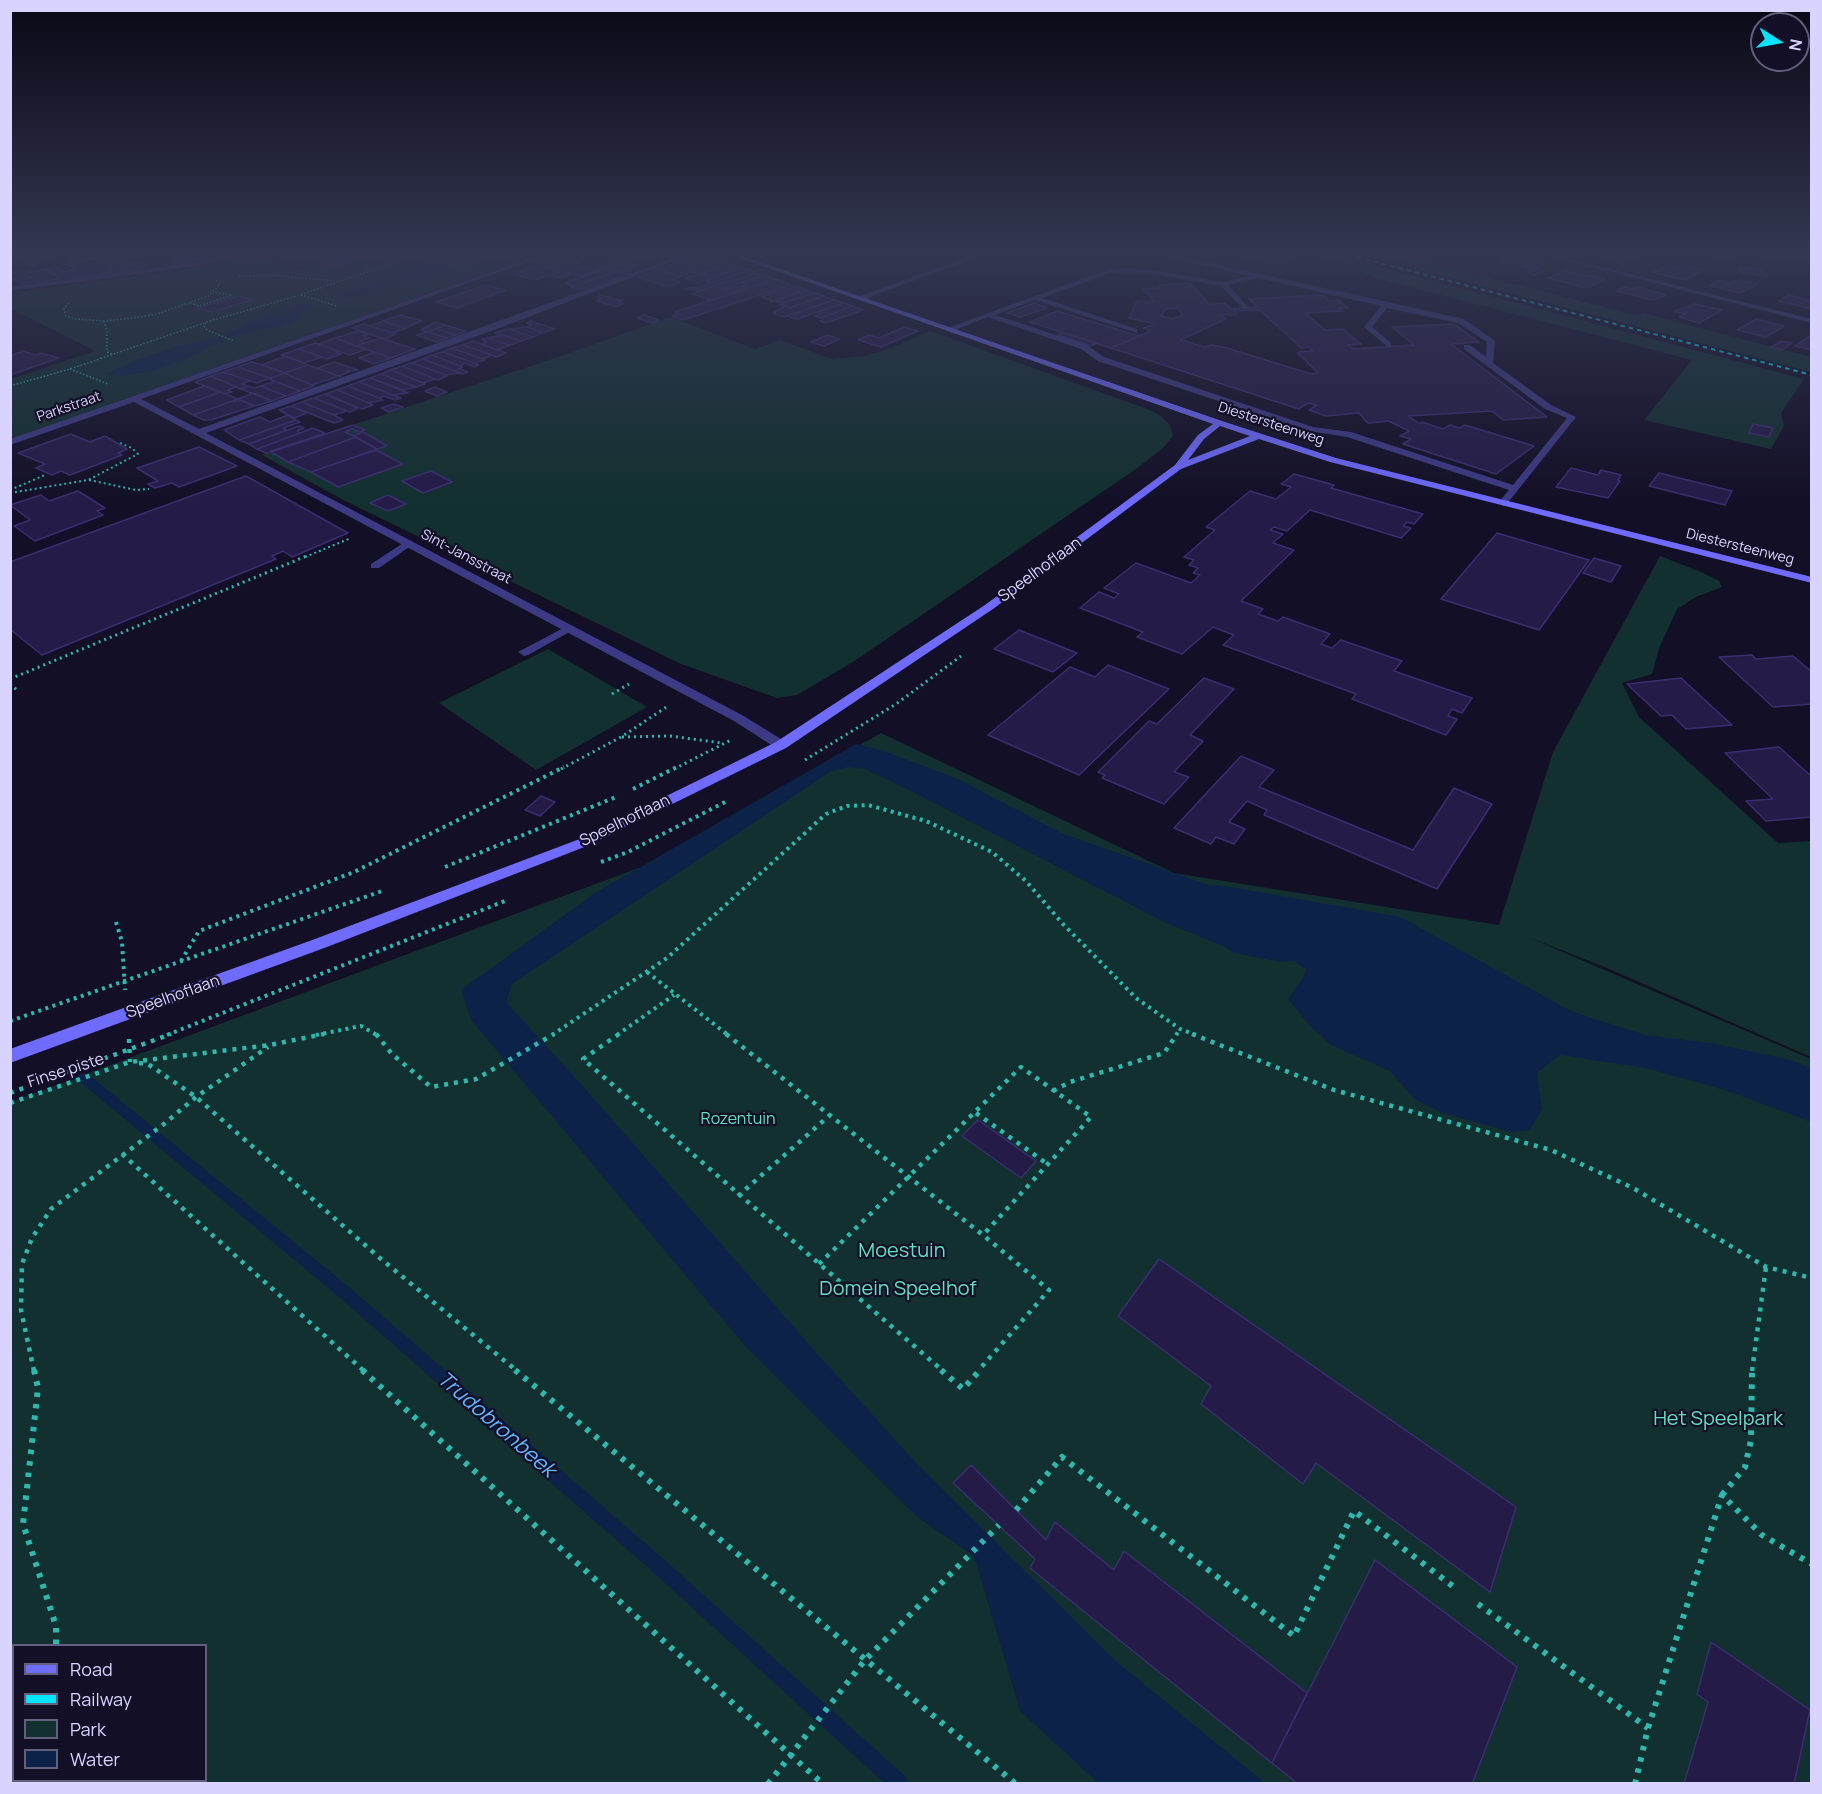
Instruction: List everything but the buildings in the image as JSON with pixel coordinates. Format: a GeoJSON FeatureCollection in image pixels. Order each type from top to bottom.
{"type":"FeatureCollection","features":[{"type":"Feature","properties":{"kind":"main road","name":"Diestersteenweg"},"geometry":{"type":"LineString","coordinates":[[977,339],[1219,423],[1345,463],[1812,580]]}},
{"type":"Feature","properties":{"kind":"main road","name":"Speelhoflaan"},"geometry":{"type":"LineString","coordinates":[[1178,467],[1201,437],[1219,423]]}},
{"type":"Feature","properties":{"kind":"main road","name":"Speelhoflaan"},"geometry":{"type":"LineString","coordinates":[[10,1056],[321,943],[582,843],[781,745],[989,607],[1178,467],[1259,436]]}},
{"type":"Feature","properties":{"kind":"street","name":"Parkstraat"},"geometry":{"type":"LineString","coordinates":[[10,442],[307,339]]}},
{"type":"Feature","properties":{"kind":"street"},"geometry":{"type":"LineString","coordinates":[[200,432],[461,339]]}},
{"type":"Feature","properties":{"kind":"street"},"geometry":{"type":"LineString","coordinates":[[1059,339],[1084,347],[1101,359],[1320,432],[1348,434],[1513,488]]}},
{"type":"Feature","properties":{"kind":"street"},"geometry":{"type":"LineString","coordinates":[[1381,339],[1388,345]]}},
{"type":"Feature","properties":{"kind":"street"},"geometry":{"type":"LineString","coordinates":[[1488,339],[1491,341],[1489,364]]}},
{"type":"Feature","properties":{"kind":"street"},"geometry":{"type":"LineString","coordinates":[[1467,347],[1548,407],[1572,417],[1503,502]]}},
{"type":"Feature","properties":{"kind":"street","name":"Sint-Jansstraat"},"geometry":{"type":"LineString","coordinates":[[135,399],[689,692],[781,745]]}},
{"type":"Feature","properties":{"kind":"street"},"geometry":{"type":"LineString","coordinates":[[375,566],[408,543]]}},
{"type":"Feature","properties":{"kind":"street"},"geometry":{"type":"LineString","coordinates":[[524,652],[569,628]]}},
{"type":"Feature","properties":{"kind":"path"},"geometry":{"type":"LineString","coordinates":[[107,339],[107,352],[114,354]]}},
{"type":"Feature","properties":{"kind":"path"},"geometry":{"type":"LineString","coordinates":[[10,386],[70,369],[158,339]]}},
{"type":"Feature","properties":{"kind":"path"},"geometry":{"type":"LineString","coordinates":[[70,369],[112,386]]}},
{"type":"Feature","properties":{"kind":"path"},"geometry":{"type":"LineString","coordinates":[[10,492],[88,480],[138,454],[132,448],[118,442]]}},
{"type":"Feature","properties":{"kind":"path"},"geometry":{"type":"LineString","coordinates":[[10,492],[22,483],[45,475]]}},
{"type":"Feature","properties":{"kind":"path"},"geometry":{"type":"LineString","coordinates":[[88,480],[136,490],[149,489]]}},
{"type":"Feature","properties":{"kind":"path"},"geometry":{"type":"LineString","coordinates":[[18,691],[10,682],[356,536],[391,555]]}},
{"type":"Feature","properties":{"kind":"path"},"geometry":{"type":"LineString","coordinates":[[181,962],[200,931],[354,872],[500,801],[621,737],[689,692]]}},
{"type":"Feature","properties":{"kind":"path"},"geometry":{"type":"LineString","coordinates":[[439,870],[614,798],[755,728]]}},
{"type":"Feature","properties":{"kind":"path"},"geometry":{"type":"LineString","coordinates":[[621,737],[670,736],[724,743]]}},
{"type":"Feature","properties":{"kind":"path"},"geometry":{"type":"LineString","coordinates":[[674,995],[583,1059],[738,1196],[963,1389],[1048,1290],[983,1235],[647,972],[667,958],[826,814],[847,806],[868,805],[927,821],[992,852],[1026,880],[1063,924],[1136,998],[1180,1029],[1334,1090],[1551,1150],[1633,1188],[1766,1267],[1812,1278]]}},
{"type":"Feature","properties":{"kind":"path"},"geometry":{"type":"LineString","coordinates":[[10,1021],[395,886]]}},
{"type":"Feature","properties":{"kind":"path"},"geometry":{"type":"LineString","coordinates":[[116,922],[122,942],[125,980]]}},
{"type":"Feature","properties":{"kind":"path","name":"Finse piste"},"geometry":{"type":"LineString","coordinates":[[10,1103],[130,1062],[270,1045],[361,1026],[376,1034],[392,1054],[431,1087],[476,1079],[551,1036],[647,972]]}},
{"type":"Feature","properties":{"kind":"path"},"geometry":{"type":"LineString","coordinates":[[1053,1091],[1079,1079],[1164,1053],[1180,1029]]}},
{"type":"Feature","properties":{"kind":"path"},"geometry":{"type":"LineString","coordinates":[[56,1644],[56,1626],[24,1524],[38,1388],[21,1310],[22,1264],[32,1238],[51,1209],[164,1124],[196,1097],[270,1045]]}},
{"type":"Feature","properties":{"kind":"path"},"geometry":{"type":"LineString","coordinates":[[130,1062],[148,1064],[196,1097],[381,1259],[1016,1784]]}},
{"type":"Feature","properties":{"kind":"path"},"geometry":{"type":"LineString","coordinates":[[819,1264],[1021,1067],[1091,1117],[1046,1163],[983,1235]]}},
{"type":"Feature","properties":{"kind":"path"},"geometry":{"type":"LineString","coordinates":[[976,1113],[1046,1163]]}},
{"type":"Feature","properties":{"kind":"path"},"geometry":{"type":"LineString","coordinates":[[738,1196],[830,1115]]}},
{"type":"Feature","properties":{"kind":"path"},"geometry":{"type":"LineString","coordinates":[[122,1154],[824,1784]]}},
{"type":"Feature","properties":{"kind":"path"},"geometry":{"type":"LineString","coordinates":[[1635,1784],[1648,1728],[1722,1495],[1745,1467],[1751,1440],[1751,1377],[1766,1267]]}},
{"type":"Feature","properties":{"kind":"path"},"geometry":{"type":"LineString","coordinates":[[1016,1510],[1062,1457],[1294,1636],[1354,1511],[1454,1587]]}},
{"type":"Feature","properties":{"kind":"path"},"geometry":{"type":"LineString","coordinates":[[1722,1495],[1762,1535],[1812,1564]]}},
{"type":"Feature","properties":{"kind":"path"},"geometry":{"type":"LineString","coordinates":[[768,1784],[865,1660],[999,1525]]}},
{"type":"Feature","properties":{"kind":"path"},"geometry":{"type":"LineString","coordinates":[[1478,1604],[1648,1728]]}},
{"type":"Feature","properties":{"kind":"green space"},"geometry":{"type":"Polygon","coordinates":[[[70,339],[298,339],[11,439],[11,379],[95,351],[70,339]]]}},
{"type":"Feature","properties":{"kind":"green space"},"geometry":{"type":"Polygon","coordinates":[[[609,339],[728,339],[755,349],[780,340],[832,359],[865,356],[912,339],[951,339],[1150,410],[1170,425],[1173,436],[1162,449],[1136,469],[853,662],[797,695],[777,698],[681,664],[343,500],[262,455],[609,339]]]}},
{"type":"Feature","properties":{"kind":"green space"},"geometry":{"type":"Polygon","coordinates":[[[1610,339],[1652,339],[1804,379],[1781,413],[1784,426],[1771,449],[1644,420],[1692,360],[1610,339]]]}},
{"type":"Feature","properties":{"kind":"green space"},"geometry":{"type":"Polygon","coordinates":[[[1684,339],[1741,339],[1811,357],[1811,372],[1684,339]]]}},
{"type":"Feature","properties":{"kind":"green space","name":"Domein Speelhof"},"geometry":{"type":"Polygon","coordinates":[[[1660,556],[1719,581],[1722,587],[1696,597],[1677,609],[1659,648],[1652,674],[1622,683],[1639,717],[1778,843],[1811,841],[1811,1057],[1607,968],[1528,937],[1811,1059],[1811,1783],[11,1783],[11,1102],[641,867],[881,733],[1174,873],[1499,925],[1553,752],[1660,556]]]}},
{"type":"Feature","properties":{"kind":"green space"},"geometry":{"type":"Polygon","coordinates":[[[548,649],[647,707],[536,770],[439,703],[548,649]]]}},
{"type":"Feature","properties":{"kind":"water"},"geometry":{"type":"Polygon","coordinates":[[[212,339],[225,339],[199,353],[154,371],[119,376],[107,374],[133,361],[174,347],[212,339]]]}},
{"type":"Feature","properties":{"kind":"water"},"geometry":{"type":"Polygon","coordinates":[[[856,744],[881,750],[960,780],[1061,833],[1208,885],[1231,887],[1400,917],[1573,1012],[1645,1035],[1711,1043],[1791,1060],[1811,1069],[1811,1122],[1728,1091],[1646,1068],[1560,1055],[1537,1073],[1542,1109],[1530,1130],[1511,1132],[1440,1112],[1414,1099],[1390,1071],[1331,1045],[1309,1025],[1288,999],[1306,969],[1294,961],[1281,962],[1234,953],[1223,946],[1164,922],[913,792],[865,769],[848,767],[830,772],[512,984],[506,1002],[916,1463],[1117,1662],[1265,1783],[1098,1783],[1020,1711],[974,1556],[916,1516],[744,1345],[471,1020],[461,990],[595,893],[856,744]]]}},
{"type":"Feature","properties":{"kind":"waterway","name":"Trudobronbeek"},"geometry":{"type":"LineString","coordinates":[[84,1078],[344,1292],[661,1568],[899,1784]]}},
{"type":"Feature","properties":{"kind":"railway"},"geometry":{"type":"LineString","coordinates":[[1672,339],[1812,375]]}},
{"type":"Feature","properties":{"kind":"park label","name":"Rozentuin"},"geometry":{"type":"Point","coordinates":[738,1120]}},
{"type":"Feature","properties":{"kind":"park label","name":"Moestuin"},"geometry":{"type":"Point","coordinates":[902,1251]}},
{"type":"Feature","properties":{"kind":"park label","name":"Het Speelpark"},"geometry":{"type":"Point","coordinates":[1718,1419]}}]}
